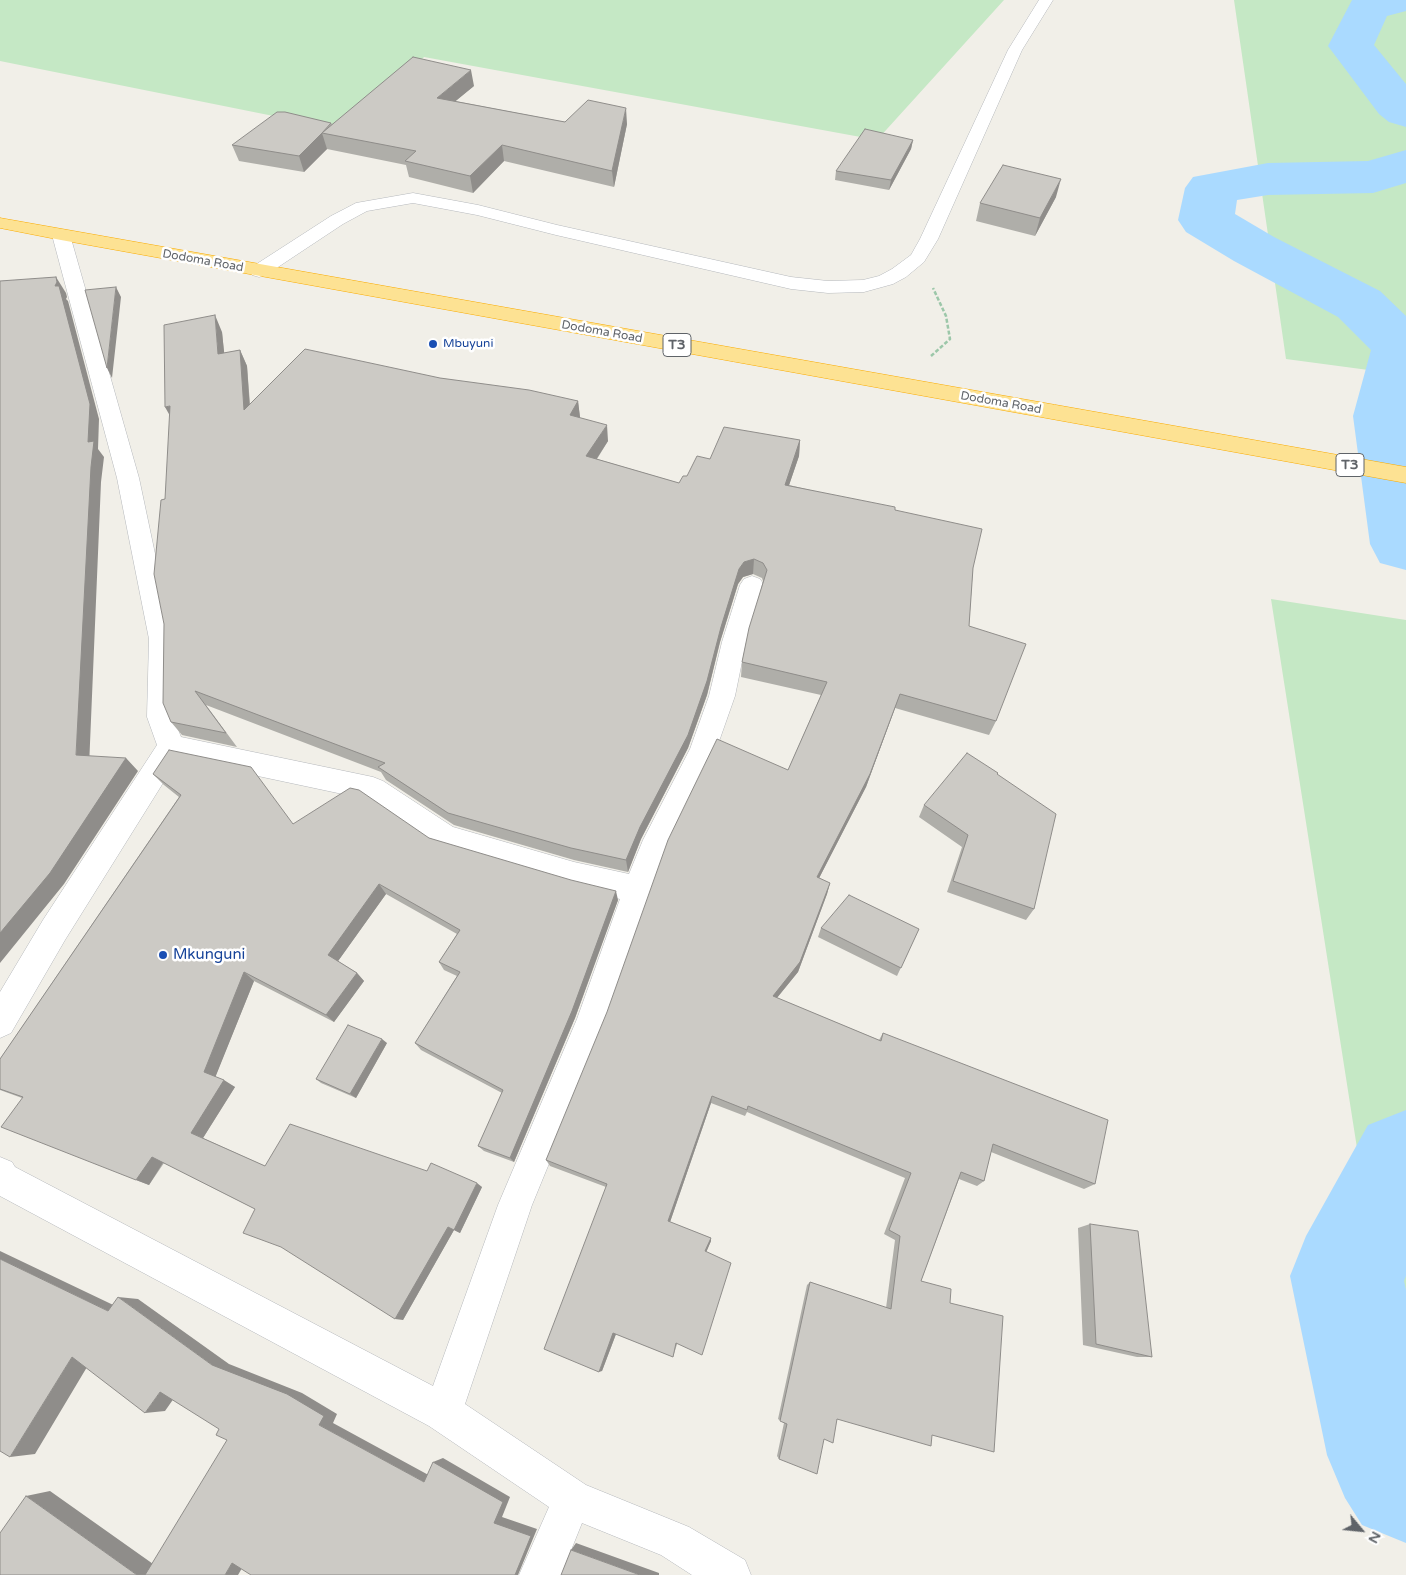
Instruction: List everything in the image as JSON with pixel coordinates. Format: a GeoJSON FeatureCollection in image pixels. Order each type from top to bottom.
{"type":"FeatureCollection","features":[{"type":"Feature","properties":{"kind":"highway","name":"Dodoma Road"},"geometry":{"type":"LineString","coordinates":[[0,223],[62,236],[1406,475]]}},
{"type":"Feature","properties":{"kind":"street"},"geometry":{"type":"LineString","coordinates":[[259,271],[338,220],[362,207],[414,198],[478,210],[556,230],[790,283],[828,287],[864,286],[886,280],[899,273],[918,258],[929,239],[1015,50],[1046,0]]}},
{"type":"Feature","properties":{"kind":"street"},"geometry":{"type":"LineString","coordinates":[[62,236],[128,478],[160,638],[160,717],[171,746]]}},
{"type":"Feature","properties":{"kind":"street"},"geometry":{"type":"LineString","coordinates":[[443,1412],[515,1205],[592,1020],[653,850],[703,750],[722,696],[734,642],[752,585]]}},
{"type":"Feature","properties":{"kind":"street"},"geometry":{"type":"LineString","coordinates":[[171,746],[373,789],[446,837],[574,875],[639,890]]}},
{"type":"Feature","properties":{"kind":"street"},"geometry":{"type":"LineString","coordinates":[[0,1022],[54,930],[171,746]]}},
{"type":"Feature","properties":{"kind":"street"},"geometry":{"type":"LineString","coordinates":[[1,1179],[443,1412],[572,1499],[675,1541],[730,1575]]}},
{"type":"Feature","properties":{"kind":"street"},"geometry":{"type":"LineString","coordinates":[[540,1575],[572,1499]]}},
{"type":"Feature","properties":{"kind":"path"},"geometry":{"type":"LineString","coordinates":[[898,385],[950,340],[946,316],[928,276],[929,239]]}},
{"type":"Feature","properties":{"kind":"green space"},"geometry":{"type":"Polygon","coordinates":[[[0,0],[1004,0],[877,140],[424,57],[353,132],[0,61],[0,0]]]}},
{"type":"Feature","properties":{"kind":"green space"},"geometry":{"type":"Polygon","coordinates":[[[1234,0],[1406,0],[1406,375],[1286,359],[1234,0]]]}},
{"type":"Feature","properties":{"kind":"green space"},"geometry":{"type":"Polygon","coordinates":[[[1271,599],[1406,620],[1406,1461],[1271,599]]]}},
{"type":"Feature","properties":{"kind":"building"},"geometry":{"type":"Polygon","coordinates":[[[413,57],[471,70],[437,98],[565,122],[588,100],[626,108],[612,171],[502,145],[470,176],[405,161],[416,151],[322,133],[413,57]]]}},
{"type":"Feature","properties":{"kind":"building"},"geometry":{"type":"Polygon","coordinates":[[[277,112],[285,112],[331,123],[299,156],[232,145],[277,112]]]}},
{"type":"Feature","properties":{"kind":"building"},"geometry":{"type":"Polygon","coordinates":[[[865,129],[913,140],[891,180],[836,171],[865,129]]]}},
{"type":"Feature","properties":{"kind":"building"},"geometry":{"type":"Polygon","coordinates":[[[1003,165],[1061,179],[1040,218],[980,203],[1003,165]]]}},
{"type":"Feature","properties":{"kind":"building"},"geometry":{"type":"Polygon","coordinates":[[[56,277],[57,282],[55,286],[59,286],[90,404],[88,442],[94,441],[91,467],[76,755],[126,758],[50,873],[0,933],[0,281],[56,277]]]}},
{"type":"Feature","properties":{"kind":"building"},"geometry":{"type":"Polygon","coordinates":[[[116,287],[107,368],[85,290],[116,287]]]}},
{"type":"Feature","properties":{"kind":"building"},"geometry":{"type":"Polygon","coordinates":[[[215,315],[218,354],[240,350],[244,410],[305,349],[440,378],[529,390],[578,401],[570,415],[607,425],[586,456],[679,483],[683,476],[687,476],[697,456],[710,459],[724,427],[800,440],[785,485],[895,507],[895,510],[982,529],[973,568],[969,626],[1026,644],[996,721],[900,694],[870,774],[817,877],[830,883],[800,962],[773,996],[881,1041],[883,1033],[1108,1120],[1095,1184],[993,1144],[984,1181],[961,1172],[921,1281],[951,1289],[950,1303],[1003,1316],[994,1452],[932,1435],[931,1446],[837,1419],[833,1443],[824,1439],[817,1474],[779,1459],[787,1424],[780,1421],[810,1282],[891,1309],[900,1236],[889,1230],[911,1173],[748,1106],[747,1110],[712,1096],[668,1221],[711,1238],[705,1251],[731,1263],[702,1355],[676,1343],[673,1357],[613,1333],[599,1372],[544,1349],[607,1184],[546,1160],[607,1012],[668,840],[717,739],[788,770],[827,682],[742,662],[749,628],[767,570],[763,563],[754,559],[744,562],[739,569],[707,681],[688,735],[640,827],[626,860],[571,848],[448,813],[378,767],[385,763],[195,691],[226,733],[171,722],[163,703],[164,624],[154,574],[161,500],[165,499],[170,406],[165,407],[164,325],[215,315]]]}},
{"type":"Feature","properties":{"kind":"building"},"geometry":{"type":"Polygon","coordinates":[[[169,750],[251,767],[293,824],[350,788],[359,790],[429,838],[571,880],[616,891],[572,1011],[510,1158],[478,1146],[503,1090],[415,1043],[460,972],[439,962],[460,930],[379,884],[328,955],[357,973],[326,1015],[244,972],[204,1072],[224,1080],[191,1133],[265,1166],[290,1124],[427,1171],[431,1163],[477,1183],[454,1230],[448,1227],[395,1319],[281,1247],[243,1233],[255,1209],[152,1157],[136,1180],[1,1127],[23,1097],[0,1089],[0,1059],[181,795],[153,774],[169,750]]]}},
{"type":"Feature","properties":{"kind":"building"},"geometry":{"type":"Polygon","coordinates":[[[967,753],[1056,814],[1034,909],[953,881],[968,835],[924,805],[967,753]]]}},
{"type":"Feature","properties":{"kind":"building"},"geometry":{"type":"Polygon","coordinates":[[[849,895],[919,929],[901,968],[821,928],[849,895]]]}},
{"type":"Feature","properties":{"kind":"building"},"geometry":{"type":"Polygon","coordinates":[[[348,1025],[382,1039],[350,1094],[316,1079],[348,1025]]]}},
{"type":"Feature","properties":{"kind":"building"},"geometry":{"type":"Polygon","coordinates":[[[1090,1224],[1138,1231],[1152,1357],[1096,1344],[1090,1224]]]}},
{"type":"Feature","properties":{"kind":"building"},"geometry":{"type":"Polygon","coordinates":[[[0,1259],[108,1311],[118,1297],[212,1365],[287,1394],[324,1416],[319,1425],[424,1482],[433,1462],[503,1502],[494,1523],[531,1536],[515,1575],[251,1575],[232,1563],[225,1575],[145,1575],[227,1440],[216,1435],[219,1429],[160,1392],[145,1413],[72,1357],[10,1457],[0,1451],[0,1259]]]}},
{"type":"Feature","properties":{"kind":"building"},"geometry":{"type":"Polygon","coordinates":[[[26,1496],[137,1575],[0,1575],[0,1533],[26,1496]]]}},
{"type":"Feature","properties":{"kind":"building"},"geometry":{"type":"Polygon","coordinates":[[[571,1550],[640,1575],[561,1575],[571,1550]]]}},
{"type":"Feature","properties":{"kind":"waterway"},"geometry":{"type":"LineString","coordinates":[[1399,0],[1369,7],[1351,46],[1396,104],[1406,112]]}},
{"type":"Feature","properties":{"kind":"waterway"},"geometry":{"type":"LineString","coordinates":[[1406,166],[1373,177],[1268,179],[1212,188],[1206,220],[1254,249],[1359,304],[1403,347],[1386,416],[1406,544]]}},
{"type":"Feature","properties":{"kind":"waterway"},"geometry":{"type":"LineString","coordinates":[[1406,1163],[1346,1276],[1388,1455],[1406,1481]]}},
{"type":"Feature","properties":{"kind":"place","name":"Mbuyuni"},"geometry":{"type":"Point","coordinates":[433,344]}},
{"type":"Feature","properties":{"kind":"place","name":"Mkunguni"},"geometry":{"type":"Point","coordinates":[163,955]}}]}
